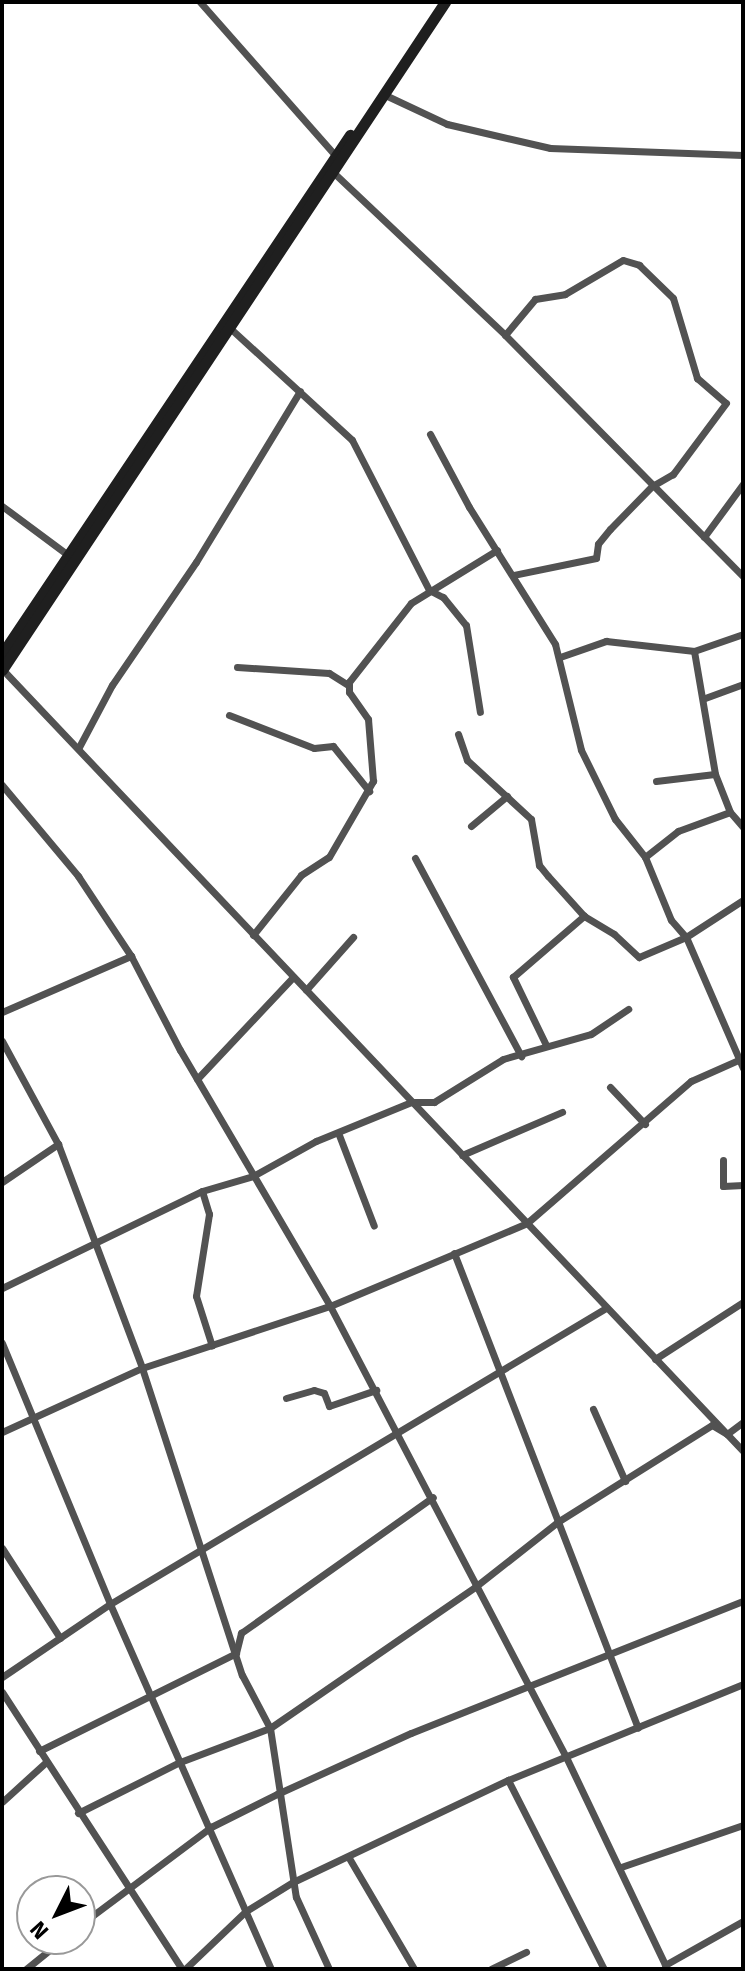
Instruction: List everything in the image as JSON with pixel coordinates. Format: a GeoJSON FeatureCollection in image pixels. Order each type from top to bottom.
{"type":"FeatureCollection","features":[{"type":"Feature","properties":{"kind":"street"},"geometry":{"type":"LineString","coordinates":[[200,2],[336,156]]}},
{"type":"Feature","properties":{"kind":"street"},"geometry":{"type":"LineString","coordinates":[[442,2],[336,156],[231,329],[2,670],[79,747],[253,935],[743,1451]]}},
{"type":"Feature","properties":{"kind":"street"},"geometry":{"type":"LineString","coordinates":[[2,654],[295,223],[335,174],[442,2]]}},
{"type":"Feature","properties":{"kind":"street"},"geometry":{"type":"LineString","coordinates":[[383,94],[447,124],[550,148],[743,155]]}},
{"type":"Feature","properties":{"kind":"street"},"geometry":{"type":"LineString","coordinates":[[335,174],[505,335],[743,576]]}},
{"type":"Feature","properties":{"kind":"street"},"geometry":{"type":"LineString","coordinates":[[505,335],[535,299],[565,294],[623,260],[646,270],[669,293],[697,378],[726,403],[673,474],[652,486],[598,544],[596,558],[513,575]]}},
{"type":"Feature","properties":{"kind":"street"},"geometry":{"type":"LineString","coordinates":[[231,329],[352,440],[429,590],[443,597],[466,625],[480,712]]}},
{"type":"Feature","properties":{"kind":"street"},"geometry":{"type":"LineString","coordinates":[[79,747],[112,685],[196,562],[300,391]]}},
{"type":"Feature","properties":{"kind":"street"},"geometry":{"type":"LineString","coordinates":[[2,1432],[142,1368],[330,1306],[527,1223],[691,1081],[742,1062],[686,937],[671,920],[645,857],[615,819],[581,750],[560,679],[560,657],[430,434]]}},
{"type":"Feature","properties":{"kind":"street"},"geometry":{"type":"LineString","coordinates":[[704,537],[743,484]]}},
{"type":"Feature","properties":{"kind":"street"},"geometry":{"type":"LineString","coordinates":[[2,506],[68,555]]}},
{"type":"Feature","properties":{"kind":"street"},"geometry":{"type":"LineString","coordinates":[[348,685],[391,624],[429,590],[497,550]]}},
{"type":"Feature","properties":{"kind":"street"},"geometry":{"type":"LineString","coordinates":[[560,657],[606,641],[694,651],[743,634]]}},
{"type":"Feature","properties":{"kind":"street"},"geometry":{"type":"LineString","coordinates":[[694,651],[705,698],[715,774],[730,812],[743,827]]}},
{"type":"Feature","properties":{"kind":"street"},"geometry":{"type":"LineString","coordinates":[[237,667],[329,673],[348,685],[368,719],[366,743],[374,772],[369,791],[329,857],[301,875],[253,935]]}},
{"type":"Feature","properties":{"kind":"street"},"geometry":{"type":"LineString","coordinates":[[705,698],[743,684]]}},
{"type":"Feature","properties":{"kind":"street"},"geometry":{"type":"LineString","coordinates":[[229,715],[314,748],[331,745],[369,791]]}},
{"type":"Feature","properties":{"kind":"street"},"geometry":{"type":"LineString","coordinates":[[458,734],[467,760],[531,819],[539,865],[584,916],[639,957],[686,937],[743,900]]}},
{"type":"Feature","properties":{"kind":"street"},"geometry":{"type":"LineString","coordinates":[[656,781],[715,774]]}},
{"type":"Feature","properties":{"kind":"street"},"geometry":{"type":"LineString","coordinates":[[2,785],[78,876],[131,956],[197,1079],[330,1306],[433,1497],[475,1587],[531,1688],[621,1867],[666,1967],[743,1921]]}},
{"type":"Feature","properties":{"kind":"street"},"geometry":{"type":"LineString","coordinates":[[471,826],[507,796]]}},
{"type":"Feature","properties":{"kind":"street"},"geometry":{"type":"LineString","coordinates":[[645,857],[678,831],[730,812]]}},
{"type":"Feature","properties":{"kind":"street"},"geometry":{"type":"LineString","coordinates":[[415,858],[521,1056]]}},
{"type":"Feature","properties":{"kind":"street"},"geometry":{"type":"LineString","coordinates":[[546,1045],[513,977],[584,916]]}},
{"type":"Feature","properties":{"kind":"street"},"geometry":{"type":"LineString","coordinates":[[306,990],[353,937]]}},
{"type":"Feature","properties":{"kind":"street"},"geometry":{"type":"LineString","coordinates":[[2,1012],[131,956]]}},
{"type":"Feature","properties":{"kind":"street"},"geometry":{"type":"LineString","coordinates":[[197,1079],[293,977]]}},
{"type":"Feature","properties":{"kind":"street"},"geometry":{"type":"LineString","coordinates":[[2,1288],[93,1240],[202,1191],[253,1176],[411,1102],[434,1102],[470,1075],[546,1045],[591,1034],[628,1009]]}},
{"type":"Feature","properties":{"kind":"street"},"geometry":{"type":"LineString","coordinates":[[2,1041],[58,1144],[142,1368],[236,1653],[270,1728],[277,1794],[293,1882],[329,1969]]}},
{"type":"Feature","properties":{"kind":"street"},"geometry":{"type":"LineString","coordinates":[[610,1087],[645,1124]]}},
{"type":"Feature","properties":{"kind":"street"},"geometry":{"type":"LineString","coordinates":[[462,1155],[562,1112]]}},
{"type":"Feature","properties":{"kind":"street"},"geometry":{"type":"LineString","coordinates":[[339,1135],[374,1226]]}},
{"type":"Feature","properties":{"kind":"street"},"geometry":{"type":"LineString","coordinates":[[2,1182],[58,1144]]}},
{"type":"Feature","properties":{"kind":"street"},"geometry":{"type":"LineString","coordinates":[[723,1160],[723,1186],[743,1185]]}},
{"type":"Feature","properties":{"kind":"street"},"geometry":{"type":"LineString","coordinates":[[202,1191],[209,1214],[196,1296],[212,1346]]}},
{"type":"Feature","properties":{"kind":"street"},"geometry":{"type":"LineString","coordinates":[[454,1253],[638,1728]]}},
{"type":"Feature","properties":{"kind":"street"},"geometry":{"type":"LineString","coordinates":[[655,1359],[743,1302]]}},
{"type":"Feature","properties":{"kind":"street"},"geometry":{"type":"LineString","coordinates":[[2,1677],[110,1604],[503,1374],[606,1308]]}},
{"type":"Feature","properties":{"kind":"street"},"geometry":{"type":"LineString","coordinates":[[2,1343],[110,1604],[211,1827],[271,1969]]}},
{"type":"Feature","properties":{"kind":"street"},"geometry":{"type":"LineString","coordinates":[[286,1398],[314,1390],[324,1393],[325,1405],[334,1405],[376,1390]]}},
{"type":"Feature","properties":{"kind":"street"},"geometry":{"type":"LineString","coordinates":[[593,1409],[625,1481]]}},
{"type":"Feature","properties":{"kind":"street"},"geometry":{"type":"LineString","coordinates":[[727,1434],[743,1422]]}},
{"type":"Feature","properties":{"kind":"street"},"geometry":{"type":"LineString","coordinates":[[78,1813],[180,1762],[270,1728],[475,1587],[559,1521],[712,1425],[727,1434]]}},
{"type":"Feature","properties":{"kind":"street"},"geometry":{"type":"LineString","coordinates":[[236,1653],[241,1633],[433,1497]]}},
{"type":"Feature","properties":{"kind":"street"},"geometry":{"type":"LineString","coordinates":[[2,1548],[60,1638]]}},
{"type":"Feature","properties":{"kind":"street"},"geometry":{"type":"LineString","coordinates":[[96,1912],[211,1827],[277,1794],[411,1733],[531,1688],[743,1601]]}},
{"type":"Feature","properties":{"kind":"street"},"geometry":{"type":"LineString","coordinates":[[39,1751],[151,1691],[236,1653]]}},
{"type":"Feature","properties":{"kind":"street"},"geometry":{"type":"LineString","coordinates":[[2,1692],[78,1813],[183,1969],[246,1911],[293,1882],[508,1780],[742,1686]]}},
{"type":"Feature","properties":{"kind":"street"},"geometry":{"type":"LineString","coordinates":[[2,1802],[46,1762]]}},
{"type":"Feature","properties":{"kind":"street"},"geometry":{"type":"LineString","coordinates":[[508,1780],[604,1969]]}},
{"type":"Feature","properties":{"kind":"street"},"geometry":{"type":"LineString","coordinates":[[621,1867],[743,1825]]}},
{"type":"Feature","properties":{"kind":"street"},"geometry":{"type":"LineString","coordinates":[[349,1858],[414,1969]]}},
{"type":"Feature","properties":{"kind":"street"},"geometry":{"type":"LineString","coordinates":[[491,1969],[526,1952]]}},
{"type":"Feature","properties":{"kind":"street"},"geometry":{"type":"LineString","coordinates":[[26,1969],[43,1955]]}}]}
